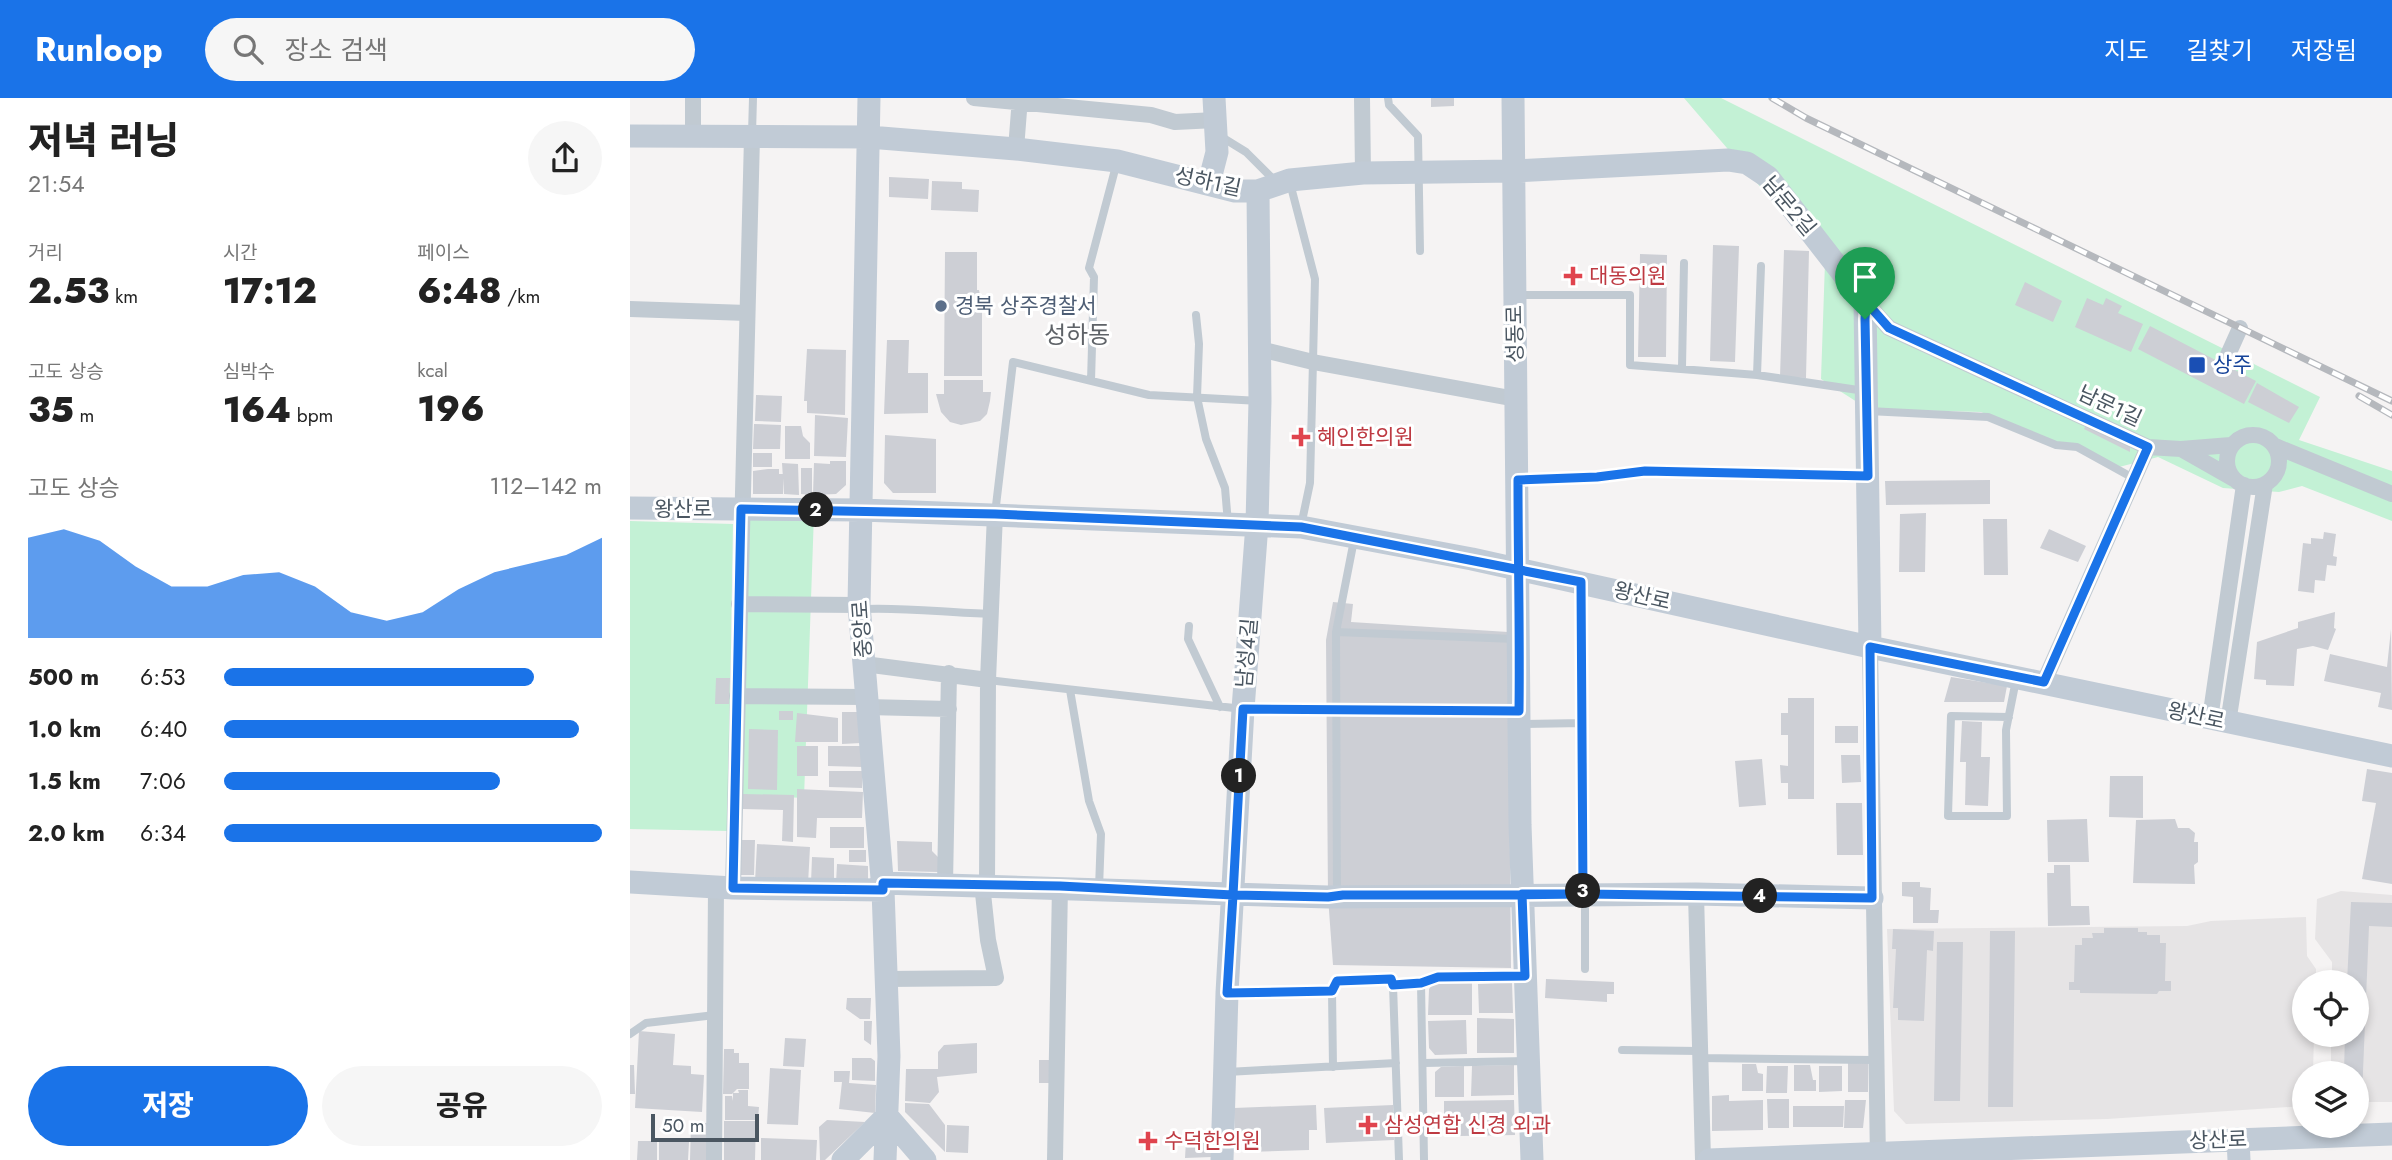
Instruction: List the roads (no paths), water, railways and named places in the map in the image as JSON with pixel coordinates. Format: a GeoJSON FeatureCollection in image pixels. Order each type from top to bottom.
{"type":"FeatureCollection","features":[{"type":"Feature","properties":{"kind":"street"},"geometry":{"type":"LineString","coordinates":[[693,98],[693,136]]}},
{"type":"Feature","properties":{"kind":"street","name":"중앙로"},"geometry":{"type":"LineString","coordinates":[[869,98],[860,607],[883,887],[887,979],[885,1160]]}},
{"type":"Feature","properties":{"kind":"street"},"geometry":{"type":"LineString","coordinates":[[974,98],[1020,100],[1151,114],[1175,122],[1215,117],[1217,152],[1209,183]]}},
{"type":"Feature","properties":{"kind":"street"},"geometry":{"type":"LineString","coordinates":[[1362,98],[1363,173]]}},
{"type":"Feature","properties":{"kind":"street","name":"성동로"},"geometry":{"type":"LineString","coordinates":[[1513,98],[1522,894],[1532,1160]]}},
{"type":"Feature","properties":{"kind":"street"},"geometry":{"type":"LineString","coordinates":[[1016,149],[1020,100]]}},
{"type":"Feature","properties":{"kind":"street","name":"성하1길"},"geometry":{"type":"LineString","coordinates":[[630,136],[869,137],[1016,149],[1117,161],[1235,191],[1275,185],[1260,349],[1257,524]]}},
{"type":"Feature","properties":{"kind":"street"},"geometry":{"type":"LineString","coordinates":[[714,1160],[715,1015],[737,695],[752,137]]}},
{"type":"Feature","properties":{"kind":"street","name":"남문2길"},"geometry":{"type":"LineString","coordinates":[[1275,185],[1363,173],[1514,171],[1728,160],[1747,163],[1768,177],[1866,302]]}},
{"type":"Feature","properties":{"kind":"street"},"geometry":{"type":"LineString","coordinates":[[1866,302],[1865,401],[1878,1157]]}},
{"type":"Feature","properties":{"kind":"street","name":"남문1길"},"geometry":{"type":"LineString","coordinates":[[1866,302],[1889,328],[2148,447],[2044,682]]}},
{"type":"Feature","properties":{"kind":"street"},"geometry":{"type":"LineString","coordinates":[[630,309],[747,313]]}},
{"type":"Feature","properties":{"kind":"street"},"geometry":{"type":"LineString","coordinates":[[2227,356],[2240,327]]}},
{"type":"Feature","properties":{"kind":"street"},"geometry":{"type":"LineString","coordinates":[[1866,338],[1889,328]]}},
{"type":"Feature","properties":{"kind":"street"},"geometry":{"type":"LineString","coordinates":[[1260,349],[1313,362],[1516,399]]}},
{"type":"Feature","properties":{"kind":"street"},"geometry":{"type":"LineString","coordinates":[[2148,447],[2181,449],[2231,445],[2249,435],[2261,436],[2275,446],[2392,495]]}},
{"type":"Feature","properties":{"kind":"street"},"geometry":{"type":"LineString","coordinates":[[2219,721],[2240,482],[2227,467],[2231,445]]}},
{"type":"Feature","properties":{"kind":"street"},"geometry":{"type":"LineString","coordinates":[[2275,446],[2278,466]]}},
{"type":"Feature","properties":{"kind":"street"},"geometry":{"type":"LineString","coordinates":[[2181,449],[2240,482],[2265,484]]}},
{"type":"Feature","properties":{"kind":"street"},"geometry":{"type":"LineString","coordinates":[[2219,721],[2265,484],[2278,466],[2306,458]]}},
{"type":"Feature","properties":{"kind":"street","name":"왕산로"},"geometry":{"type":"LineString","coordinates":[[630,508],[862,510],[1301,527],[1581,582],[1870,647],[2392,756]]}},
{"type":"Feature","properties":{"kind":"street"},"geometry":{"type":"LineString","coordinates":[[887,979],[996,978],[985,921],[988,680],[995,514]]}},
{"type":"Feature","properties":{"kind":"street","name":"남성4길"},"geometry":{"type":"LineString","coordinates":[[1222,1160],[1227,993],[1243,709],[1257,524]]}},
{"type":"Feature","properties":{"kind":"street"},"geometry":{"type":"LineString","coordinates":[[739,604],[860,607]]}},
{"type":"Feature","properties":{"kind":"street"},"geometry":{"type":"LineString","coordinates":[[864,664],[988,680]]}},
{"type":"Feature","properties":{"kind":"street"},"geometry":{"type":"LineString","coordinates":[[945,884],[949,673]]}},
{"type":"Feature","properties":{"kind":"street"},"geometry":{"type":"LineString","coordinates":[[737,695],[948,709]]}},
{"type":"Feature","properties":{"kind":"street"},"geometry":{"type":"LineString","coordinates":[[630,882],[724,888],[945,884],[1060,886],[1233,895],[1696,894],[1872,898]]}},
{"type":"Feature","properties":{"kind":"street"},"geometry":{"type":"LineString","coordinates":[[1055,1160],[1060,886]]}},
{"type":"Feature","properties":{"kind":"street"},"geometry":{"type":"LineString","coordinates":[[1696,894],[1703,1160]]}},
{"type":"Feature","properties":{"kind":"street"},"geometry":{"type":"LineString","coordinates":[[843,1160],[887,1116],[925,1160]]}},
{"type":"Feature","properties":{"kind":"street","name":"상산로"},"geometry":{"type":"LineString","coordinates":[[1709,1160],[2239,1149],[2392,1134]]}},
{"type":"Feature","properties":{"kind":"lane"},"geometry":{"type":"LineString","coordinates":[[752,137],[753,98]]}},
{"type":"Feature","properties":{"kind":"lane"},"geometry":{"type":"LineString","coordinates":[[1388,98],[1389,105],[1418,136],[1420,251]]}},
{"type":"Feature","properties":{"kind":"lane"},"geometry":{"type":"LineString","coordinates":[[1215,117],[1275,185],[1315,279],[1310,483],[1301,527]]}},
{"type":"Feature","properties":{"kind":"lane"},"geometry":{"type":"LineString","coordinates":[[1091,381],[1094,277],[1089,268],[1117,161]]}},
{"type":"Feature","properties":{"kind":"lane"},"geometry":{"type":"LineString","coordinates":[[1682,367],[1684,263]]}},
{"type":"Feature","properties":{"kind":"lane"},"geometry":{"type":"LineString","coordinates":[[1757,375],[1761,266]]}},
{"type":"Feature","properties":{"kind":"lane"},"geometry":{"type":"LineString","coordinates":[[1515,295],[1630,295],[1630,365],[1757,375],[1865,401],[1988,417],[2056,445],[2077,447],[2134,479]]}},
{"type":"Feature","properties":{"kind":"lane"},"geometry":{"type":"LineString","coordinates":[[1196,315],[1199,344],[1197,397],[1206,439],[1224,488],[1228,523]]}},
{"type":"Feature","properties":{"kind":"lane"},"geometry":{"type":"LineString","coordinates":[[995,514],[1013,362],[1149,395],[1260,401]]}},
{"type":"Feature","properties":{"kind":"lane"},"geometry":{"type":"LineString","coordinates":[[1518,480],[1597,477],[1645,471],[1868,476]]}},
{"type":"Feature","properties":{"kind":"lane"},"geometry":{"type":"LineString","coordinates":[[1337,896],[1336,632],[1355,537]]}},
{"type":"Feature","properties":{"kind":"lane"},"geometry":{"type":"LineString","coordinates":[[1581,582],[1585,968]]}},
{"type":"Feature","properties":{"kind":"lane"},"geometry":{"type":"LineString","coordinates":[[860,607],[991,614]]}},
{"type":"Feature","properties":{"kind":"lane"},"geometry":{"type":"LineString","coordinates":[[1189,626],[1188,639],[1220,707]]}},
{"type":"Feature","properties":{"kind":"lane"},"geometry":{"type":"LineString","coordinates":[[1336,632],[1520,639]]}},
{"type":"Feature","properties":{"kind":"lane"},"geometry":{"type":"LineString","coordinates":[[2009,717],[1951,716],[1948,816],[2007,816],[2009,717],[2017,677]]}},
{"type":"Feature","properties":{"kind":"lane"},"geometry":{"type":"LineString","coordinates":[[988,680],[1243,709],[1519,718],[1583,723]]}},
{"type":"Feature","properties":{"kind":"lane"},"geometry":{"type":"LineString","coordinates":[[1070,690],[1089,801],[1101,835],[1100,888]]}},
{"type":"Feature","properties":{"kind":"lane"},"geometry":{"type":"LineString","coordinates":[[1393,985],[1421,983],[1438,977],[1525,976]]}},
{"type":"Feature","properties":{"kind":"lane"},"geometry":{"type":"LineString","coordinates":[[1334,1067],[1332,991],[1337,981],[1391,979],[1399,1160]]}},
{"type":"Feature","properties":{"kind":"lane"},"geometry":{"type":"LineString","coordinates":[[1421,983],[1424,1160]]}},
{"type":"Feature","properties":{"kind":"lane"},"geometry":{"type":"LineString","coordinates":[[1227,993],[1332,991]]}},
{"type":"Feature","properties":{"kind":"lane"},"geometry":{"type":"LineString","coordinates":[[630,1034],[646,1023],[715,1015]]}},
{"type":"Feature","properties":{"kind":"lane"},"geometry":{"type":"LineString","coordinates":[[1622,1049],[1699,1055],[1875,1059]]}},
{"type":"Feature","properties":{"kind":"lane"},"geometry":{"type":"LineString","coordinates":[[1424,1063],[1528,1061]]}},
{"type":"Feature","properties":{"kind":"lane"},"geometry":{"type":"LineString","coordinates":[[1224,1072],[1396,1063]]}},
{"type":"Feature","properties":{"kind":"railway"},"geometry":{"type":"LineString","coordinates":[[1772,98],[1806,118],[2392,401]]}},
{"type":"Feature","properties":{"kind":"railway"},"geometry":{"type":"LineString","coordinates":[[2359,396],[2392,415]]}},
{"type":"Feature","properties":{"kind":"place","name":"대동의원"},"geometry":{"type":"Point","coordinates":[1573,276]}},
{"type":"Feature","properties":{"kind":"place","name":"경북 상주경찰서"},"geometry":{"type":"Point","coordinates":[941,306]}},
{"type":"Feature","properties":{"kind":"place","name":"상주"},"geometry":{"type":"Point","coordinates":[2197,365]}},
{"type":"Feature","properties":{"kind":"place","name":"혜인한의원"},"geometry":{"type":"Point","coordinates":[1301,437]}},
{"type":"Feature","properties":{"kind":"place","name":"삼성연합 신경 외과"},"geometry":{"type":"Point","coordinates":[1368,1125]}},
{"type":"Feature","properties":{"kind":"place","name":"수덕한의원"},"geometry":{"type":"Point","coordinates":[1148,1141]}},
{"type":"Feature","properties":{"kind":"district","name":"성하동"},"geometry":{"type":"Point","coordinates":[1077,335]}}]}
